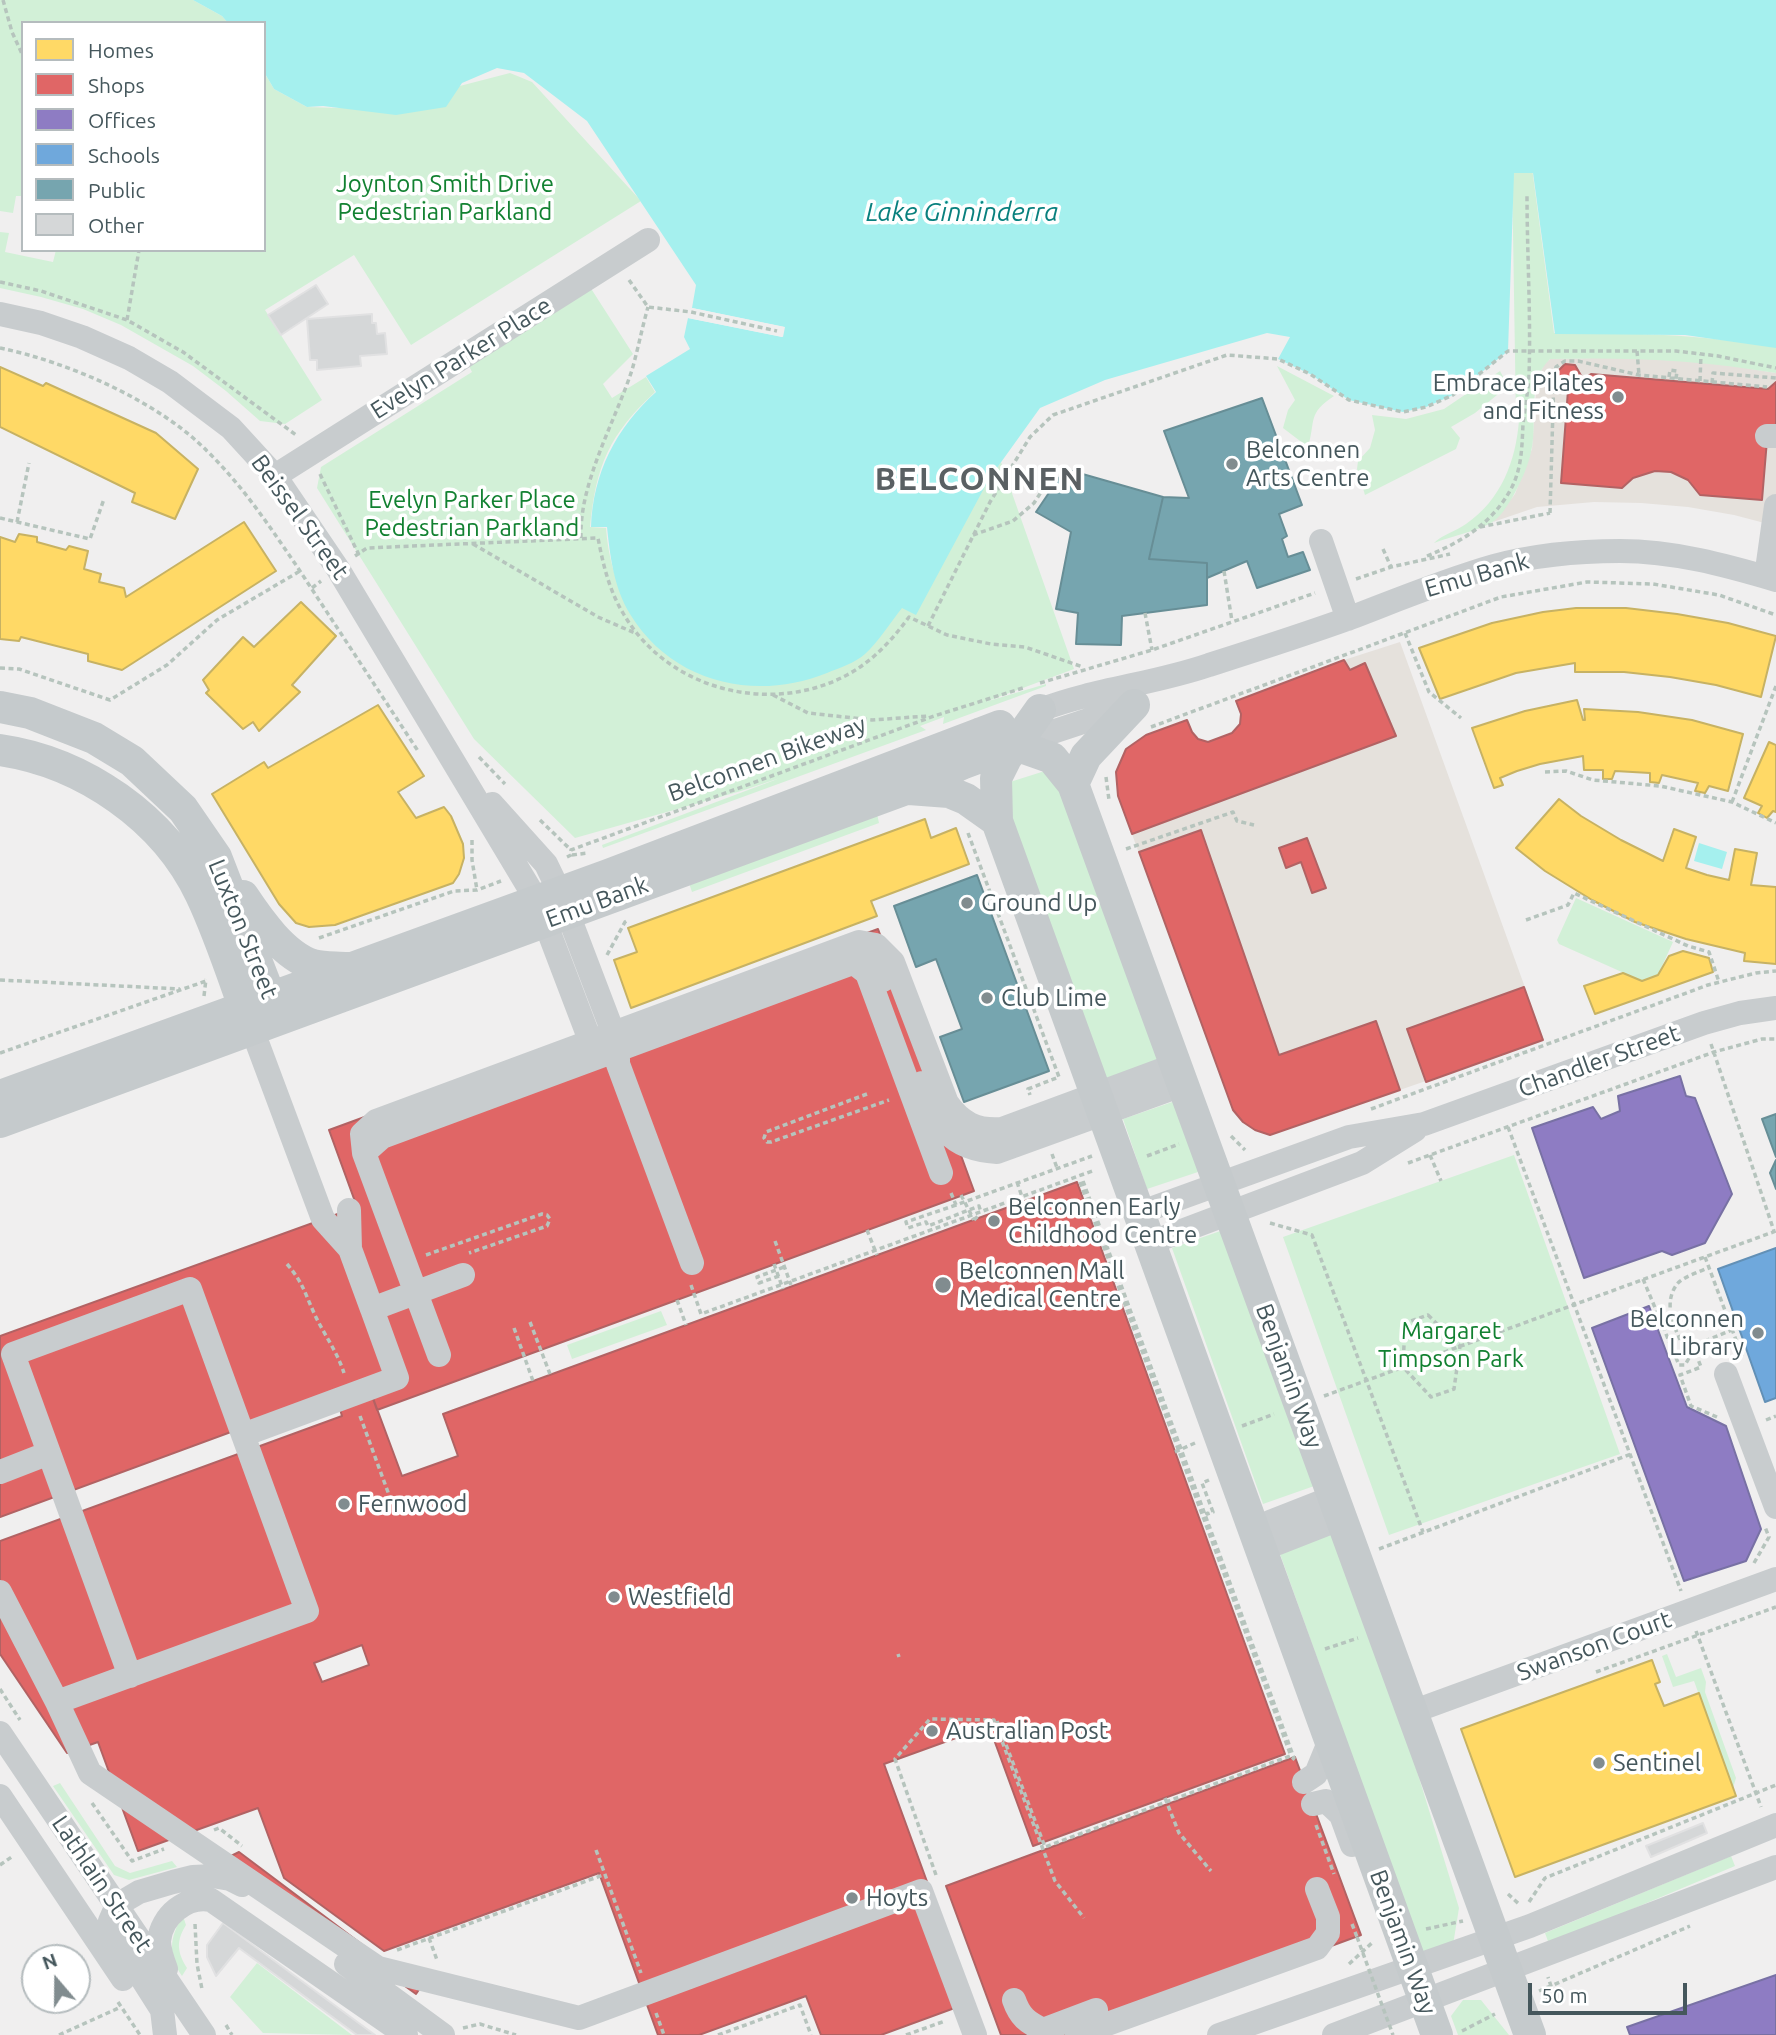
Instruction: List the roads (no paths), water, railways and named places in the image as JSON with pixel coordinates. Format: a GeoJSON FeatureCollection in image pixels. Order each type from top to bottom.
{"type":"FeatureCollection","features":[{"type":"Feature","properties":{"kind":"main road","name":"Emu Bank"},"geometry":{"type":"LineString","coordinates":[[261,1013],[352,968],[553,907],[981,733],[1036,693]]}},
{"type":"Feature","properties":{"kind":"main road","name":"Benjamin Way"},"geometry":{"type":"LineString","coordinates":[[1036,693],[1016,744],[996,778],[997,821],[1437,2035]]}},
{"type":"Feature","properties":{"kind":"main road","name":"Luxton Street"},"geometry":{"type":"LineString","coordinates":[[0,707],[30,713],[94,738],[132,761],[183,809],[216,857],[261,1013]]}},
{"type":"Feature","properties":{"kind":"main road"},"geometry":{"type":"LineString","coordinates":[[1073,783],[1086,756],[1142,716]]}},
{"type":"Feature","properties":{"kind":"main road","name":"Benjamin Way"},"geometry":{"type":"LineString","coordinates":[[981,733],[1052,758],[1073,783],[1530,2035]]}},
{"type":"Feature","properties":{"kind":"main road","name":"Emu Bank"},"geometry":{"type":"LineString","coordinates":[[0,1122],[261,1013],[553,907],[906,789],[964,763],[1016,744]]}},
{"type":"Feature","properties":{"kind":"main road","name":"Luxton Street"},"geometry":{"type":"LineString","coordinates":[[0,750],[55,763],[94,782],[125,803],[150,826],[180,861],[201,894],[261,1013]]}},
{"type":"Feature","properties":{"kind":"main road"},"geometry":{"type":"LineString","coordinates":[[906,789],[949,792],[966,799],[997,821]]}},
{"type":"Feature","properties":{"kind":"main road"},"geometry":{"type":"LineString","coordinates":[[216,857],[279,943],[313,965],[352,968]]}},
{"type":"Feature","properties":{"kind":"main road","name":"Emu Bank"},"geometry":{"type":"LineString","coordinates":[[0,1096],[47,1103]]}},
{"type":"Feature","properties":{"kind":"street","name":"Evelyn Parker Place"},"geometry":{"type":"LineString","coordinates":[[275,476],[648,240]]}},
{"type":"Feature","properties":{"kind":"street","name":"Beissel Street"},"geometry":{"type":"LineString","coordinates":[[0,314],[41,323],[82,337],[129,358],[170,382],[231,428],[275,476],[464,757],[553,907],[609,1037],[691,1273]]}},
{"type":"Feature","properties":{"kind":"street"},"geometry":{"type":"LineString","coordinates":[[1771,579],[1776,506]]}},
{"type":"Feature","properties":{"kind":"street"},"geometry":{"type":"LineString","coordinates":[[1321,541],[1348,619]]}},
{"type":"Feature","properties":{"kind":"street","name":"Emu Bank"},"geometry":{"type":"LineString","coordinates":[[1036,693],[1058,703],[1188,672],[1348,619],[1496,565],[1532,558],[1622,551],[1701,559],[1771,579]]}},
{"type":"Feature","properties":{"kind":"street","name":"Emu Bank"},"geometry":{"type":"LineString","coordinates":[[1016,744],[1142,716],[1188,672]]}},
{"type":"Feature","properties":{"kind":"street"},"geometry":{"type":"LineString","coordinates":[[439,1355],[364,1153],[362,1133],[376,1121],[609,1037],[859,942],[876,945],[893,962],[947,1103],[968,1125],[990,1130],[1048,1123],[1178,1075]]}},
{"type":"Feature","properties":{"kind":"street"},"geometry":{"type":"LineString","coordinates":[[609,1037],[836,955],[846,957],[867,973],[946,1183]]}},
{"type":"Feature","properties":{"kind":"street","name":"Chandler Street"},"geometry":{"type":"LineString","coordinates":[[1150,1243],[1224,1198],[1260,1169],[1349,1137],[1424,1124],[1704,1023],[1740,1013],[1776,1008]]}},
{"type":"Feature","properties":{"kind":"street"},"geometry":{"type":"LineString","coordinates":[[261,1013],[323,1219],[350,1249]]}},
{"type":"Feature","properties":{"kind":"street"},"geometry":{"type":"LineString","coordinates":[[1048,1123],[1076,1075],[1082,1057]]}},
{"type":"Feature","properties":{"kind":"street"},"geometry":{"type":"LineString","coordinates":[[1048,1123],[1096,1138],[1120,1159]]}},
{"type":"Feature","properties":{"kind":"street","name":"Chandler Street"},"geometry":{"type":"LineString","coordinates":[[1139,1213],[1224,1198],[1363,1163],[1424,1124]]}},
{"type":"Feature","properties":{"kind":"street"},"geometry":{"type":"LineString","coordinates":[[243,1435],[397,1378],[350,1249],[349,1210]]}},
{"type":"Feature","properties":{"kind":"street"},"geometry":{"type":"LineString","coordinates":[[372,1308],[462,1265]]}},
{"type":"Feature","properties":{"kind":"street"},"geometry":{"type":"LineString","coordinates":[[57,1702],[130,1676],[307,1611],[190,1289],[13,1354],[130,1676]]}},
{"type":"Feature","properties":{"kind":"street"},"geometry":{"type":"LineString","coordinates":[[1726,1374],[1776,1507]]}},
{"type":"Feature","properties":{"kind":"street"},"geometry":{"type":"LineString","coordinates":[[0,1472],[49,1453]]}},
{"type":"Feature","properties":{"kind":"street"},"geometry":{"type":"LineString","coordinates":[[1256,1537],[1270,1522],[1321,1503],[1337,1508]]}},
{"type":"Feature","properties":{"kind":"street","name":"Swanson Court"},"geometry":{"type":"LineString","coordinates":[[1412,1713],[1776,1579]]}},
{"type":"Feature","properties":{"kind":"street"},"geometry":{"type":"LineString","coordinates":[[0,1592],[90,1773],[378,1968],[579,2018],[921,1891],[975,2035]]}},
{"type":"Feature","properties":{"kind":"street","name":"Lathlain Street"},"geometry":{"type":"LineString","coordinates":[[0,1734],[204,2035]]}},
{"type":"Feature","properties":{"kind":"street"},"geometry":{"type":"LineString","coordinates":[[1330,1740],[1316,1774],[1303,1788],[1326,1801],[1341,1815],[1357,1858],[1376,1867]]}},
{"type":"Feature","properties":{"kind":"street","name":"Lathlain Street"},"geometry":{"type":"LineString","coordinates":[[0,1796],[163,2035]]}},
{"type":"Feature","properties":{"kind":"street"},"geometry":{"type":"LineString","coordinates":[[1219,2035],[1412,1966],[1490,1927],[1530,1926],[1773,1826]]}},
{"type":"Feature","properties":{"kind":"street"},"geometry":{"type":"LineString","coordinates":[[1334,2035],[1776,1867]]}},
{"type":"Feature","properties":{"kind":"street"},"geometry":{"type":"LineString","coordinates":[[163,2035],[162,2010],[115,1936],[110,1921],[117,1905],[139,1892],[193,1877],[213,1876],[238,1882],[396,2002],[453,2031]]}},
{"type":"Feature","properties":{"kind":"street"},"geometry":{"type":"LineString","coordinates":[[1077,2035],[1317,1948],[1328,1933],[1327,1887]]}},
{"type":"Feature","properties":{"kind":"street"},"geometry":{"type":"LineString","coordinates":[[170,1983],[159,1945],[161,1930],[182,1905],[199,1899],[211,1900],[406,2035]]}},
{"type":"Feature","properties":{"kind":"street"},"geometry":{"type":"LineString","coordinates":[[1014,2000],[1026,2022],[1043,2030],[1288,1941]]}},
{"type":"Feature","properties":{"kind":"water","name":"Lake Ginninderra"},"geometry":{"type":"Polygon","coordinates":[[[193,0],[1776,0],[1776,348],[1685,335],[1555,334],[1533,173],[1514,173],[1508,351],[1453,395],[1426,407],[1403,412],[1349,400],[1310,374],[1278,359],[1290,337],[1267,333],[1105,380],[1040,408],[989,479],[916,615],[902,608],[865,654],[852,663],[800,682],[772,686],[717,680],[692,671],[668,656],[648,638],[630,614],[616,583],[607,527],[591,527],[596,488],[618,436],[656,392],[646,376],[690,349],[684,337],[688,318],[782,337],[784,327],[692,308],[696,285],[587,121],[524,73],[497,68],[462,83],[446,107],[396,115],[323,106],[307,107],[274,89],[266,75],[266,21],[226,21],[193,0]]]}},
{"type":"Feature","properties":{"kind":"water"},"geometry":{"type":"Polygon","coordinates":[[[1699,843],[1727,852],[1722,869],[1694,861],[1699,843]]]}},
{"type":"Feature","properties":{"kind":"place","name":"Embrace Pilates and Fitness"},"geometry":{"type":"Point","coordinates":[1618,397]}},
{"type":"Feature","properties":{"kind":"place","name":"Belconnen Arts Centre"},"geometry":{"type":"Point","coordinates":[1232,464]}},
{"type":"Feature","properties":{"kind":"place","name":"Ground Up"},"geometry":{"type":"Point","coordinates":[967,903]}},
{"type":"Feature","properties":{"kind":"place","name":"Club Lime"},"geometry":{"type":"Point","coordinates":[987,998]}},
{"type":"Feature","properties":{"kind":"place","name":"Belconnen Early Childhood Centre"},"geometry":{"type":"Point","coordinates":[994,1221]}},
{"type":"Feature","properties":{"kind":"place","name":"Belconnen Mall Medical Centre"},"geometry":{"type":"Point","coordinates":[943,1285]}},
{"type":"Feature","properties":{"kind":"place","name":"Belconnen Library"},"geometry":{"type":"Point","coordinates":[1758,1333]}},
{"type":"Feature","properties":{"kind":"place","name":"Fernwood"},"geometry":{"type":"Point","coordinates":[344,1504]}},
{"type":"Feature","properties":{"kind":"place","name":"Westfield"},"geometry":{"type":"Point","coordinates":[614,1597]}},
{"type":"Feature","properties":{"kind":"place","name":"Australian Post"},"geometry":{"type":"Point","coordinates":[932,1731]}},
{"type":"Feature","properties":{"kind":"place","name":"Sentinel"},"geometry":{"type":"Point","coordinates":[1599,1763]}},
{"type":"Feature","properties":{"kind":"place","name":"Hoyts"},"geometry":{"type":"Point","coordinates":[852,1898]}},
{"type":"Feature","properties":{"kind":"district","name":"BELCONNEN"},"geometry":{"type":"Point","coordinates":[980,479]}},
{"type":"Feature","properties":{"kind":"park label","name":"Joynton Smith Drive Pedestrian Parkland"},"geometry":{"type":"Point","coordinates":[445,198]}},
{"type":"Feature","properties":{"kind":"park label","name":"Evelyn Parker Place Pedestrian Parkland"},"geometry":{"type":"Point","coordinates":[472,514]}},
{"type":"Feature","properties":{"kind":"park label","name":"Margaret Timpson Park"},"geometry":{"type":"Point","coordinates":[1451,1345]}}]}
